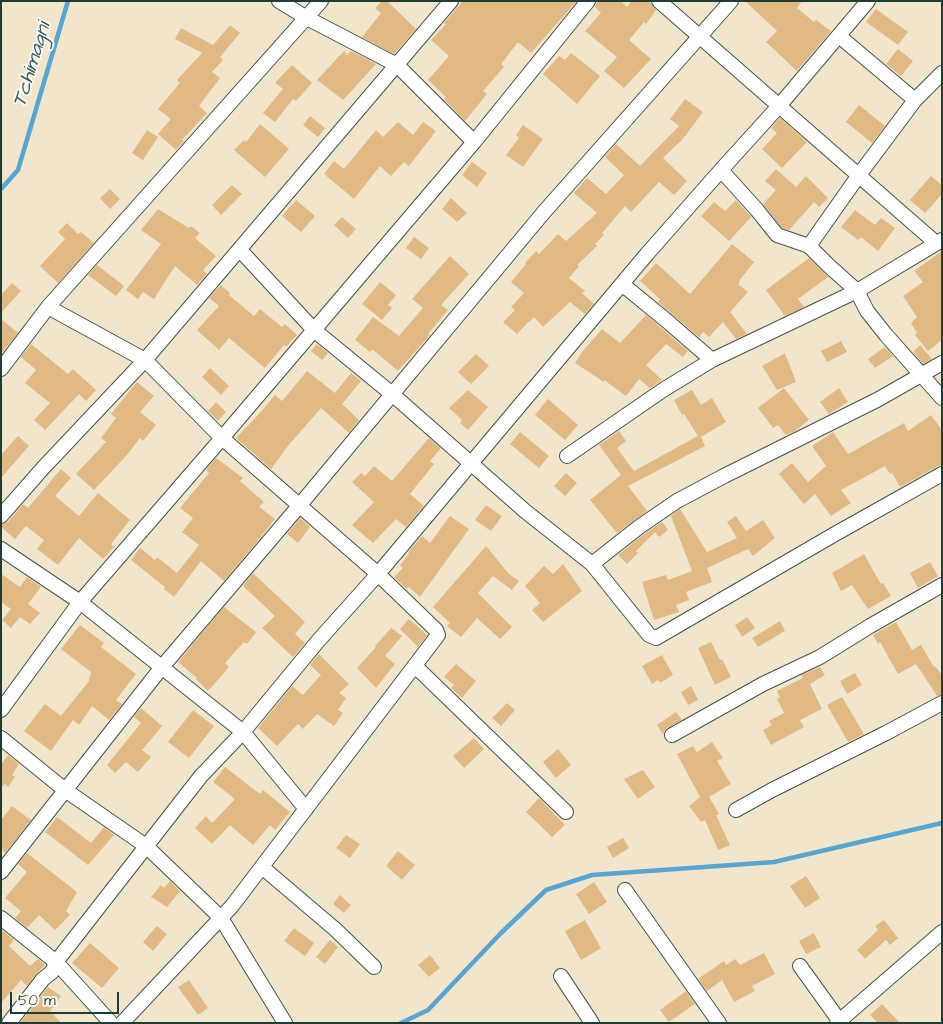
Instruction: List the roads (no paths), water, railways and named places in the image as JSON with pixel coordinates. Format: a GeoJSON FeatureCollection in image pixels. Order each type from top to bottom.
{"type":"FeatureCollection","features":[{"type":"Feature","properties":{"kind":"street"},"geometry":{"type":"LineString","coordinates":[[279,1],[307,18],[397,65],[474,142]]}},
{"type":"Feature","properties":{"kind":"street"},"geometry":{"type":"LineString","coordinates":[[1,369],[48,307],[321,1]]}},
{"type":"Feature","properties":{"kind":"street"},"geometry":{"type":"LineString","coordinates":[[1,516],[43,468],[145,360],[451,1]]}},
{"type":"Feature","properties":{"kind":"street"},"geometry":{"type":"LineString","coordinates":[[1,710],[80,602],[474,142],[588,1]]}},
{"type":"Feature","properties":{"kind":"street"},"geometry":{"type":"LineString","coordinates":[[567,456],[663,390],[712,360],[858,290],[939,242],[778,106],[659,1]]}},
{"type":"Feature","properties":{"kind":"street"},"geometry":{"type":"LineString","coordinates":[[1,872],[162,667],[544,212],[731,1]]}},
{"type":"Feature","properties":{"kind":"street"},"geometry":{"type":"LineString","coordinates":[[9,1023],[43,979],[52,972],[56,962],[202,776],[243,732],[318,641],[378,574],[622,284],[868,1]]}},
{"type":"Feature","properties":{"kind":"street"},"geometry":{"type":"LineString","coordinates":[[839,36],[916,100]]}},
{"type":"Feature","properties":{"kind":"street"},"geometry":{"type":"LineString","coordinates":[[809,246],[859,175],[916,100],[942,73]]}},
{"type":"Feature","properties":{"kind":"street"},"geometry":{"type":"LineString","coordinates":[[720,170],[777,235],[809,246],[829,266],[858,290],[867,311],[942,398]]}},
{"type":"Feature","properties":{"kind":"street"},"geometry":{"type":"LineString","coordinates":[[240,250],[314,330],[392,394],[525,511],[592,564],[648,635],[656,638],[942,474]]}},
{"type":"Feature","properties":{"kind":"street"},"geometry":{"type":"LineString","coordinates":[[622,284],[712,360]]}},
{"type":"Feature","properties":{"kind":"street"},"geometry":{"type":"LineString","coordinates":[[48,307],[145,360],[222,438],[378,574],[436,630],[438,635],[232,906],[122,1023]]}},
{"type":"Feature","properties":{"kind":"street"},"geometry":{"type":"LineString","coordinates":[[592,564],[639,527],[677,501],[877,400],[942,363]]}},
{"type":"Feature","properties":{"kind":"street"},"geometry":{"type":"LineString","coordinates":[[1,549],[80,602],[243,732],[306,809]]}},
{"type":"Feature","properties":{"kind":"street"},"geometry":{"type":"LineString","coordinates":[[672,735],[763,684],[820,657],[942,585]]}},
{"type":"Feature","properties":{"kind":"street"},"geometry":{"type":"LineString","coordinates":[[415,666],[566,812]]}},
{"type":"Feature","properties":{"kind":"street"},"geometry":{"type":"LineString","coordinates":[[736,810],[942,703]]}},
{"type":"Feature","properties":{"kind":"street"},"geometry":{"type":"LineString","coordinates":[[1,738],[65,790],[146,846],[222,918],[285,1023]]}},
{"type":"Feature","properties":{"kind":"street"},"geometry":{"type":"LineString","coordinates":[[262,867],[336,930],[374,967]]}},
{"type":"Feature","properties":{"kind":"street"},"geometry":{"type":"LineString","coordinates":[[625,890],[719,1023]]}},
{"type":"Feature","properties":{"kind":"street"},"geometry":{"type":"LineString","coordinates":[[1,918],[56,962],[111,1023]]}},
{"type":"Feature","properties":{"kind":"street"},"geometry":{"type":"LineString","coordinates":[[800,966],[839,1022],[942,932]]}},
{"type":"Feature","properties":{"kind":"street"},"geometry":{"type":"LineString","coordinates":[[561,976],[592,1023]]}},
{"type":"Feature","properties":{"kind":"waterway","name":"Tchimagni"},"geometry":{"type":"LineString","coordinates":[[1,189],[18,170],[68,1]]}},
{"type":"Feature","properties":{"kind":"waterway"},"geometry":{"type":"LineString","coordinates":[[401,1023],[428,1010],[501,933],[546,890],[592,875],[774,862],[942,823]]}}]}
